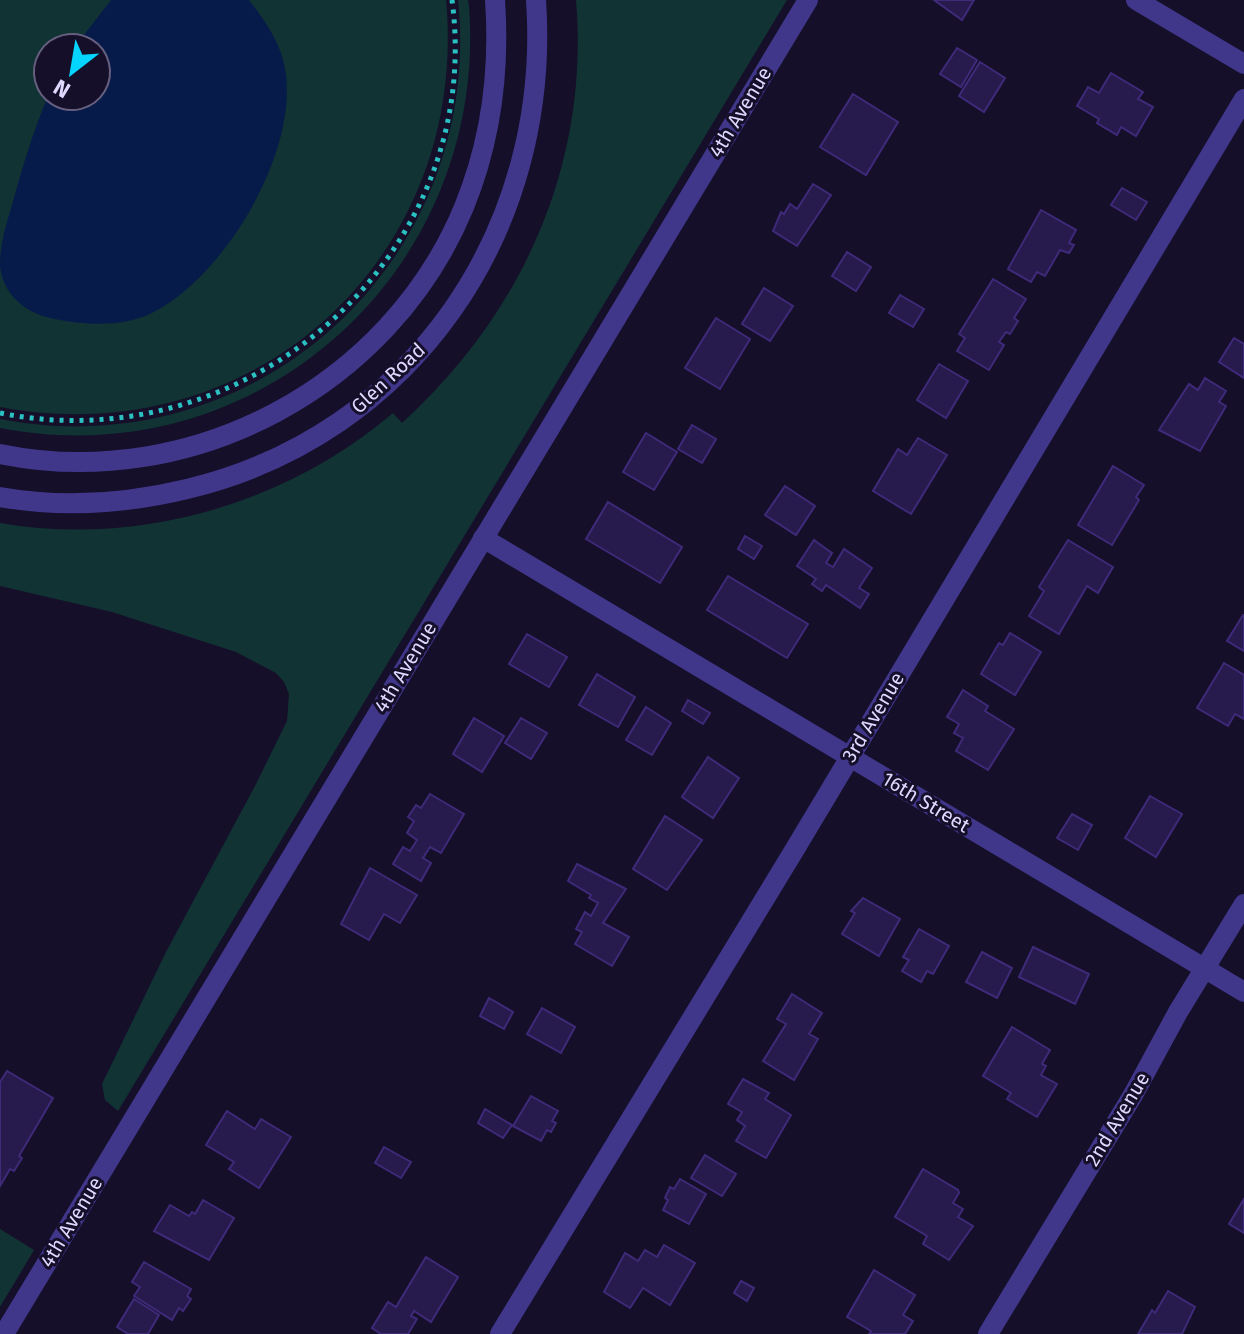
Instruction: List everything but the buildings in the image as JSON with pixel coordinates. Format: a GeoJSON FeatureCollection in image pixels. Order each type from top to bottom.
{"type":"FeatureCollection","features":[{"type":"Feature","properties":{"kind":"street","name":"Glen Road"},"geometry":{"type":"LineString","coordinates":[[0,454],[47,462],[77,463],[144,457],[204,443],[277,413],[320,386],[360,354],[398,314],[428,274],[453,231],[471,189],[486,140],[494,95],[497,44],[495,0]]}},
{"type":"Feature","properties":{"kind":"street","name":"Glen Road"},"geometry":{"type":"LineString","coordinates":[[0,497],[48,503],[107,503],[198,487],[253,468],[302,445],[385,386],[424,347],[466,291],[507,210],[523,160],[533,113],[538,51],[536,0]]}},
{"type":"Feature","properties":{"kind":"street","name":"4th Avenue"},"geometry":{"type":"LineString","coordinates":[[4,1334],[808,0]]}},
{"type":"Feature","properties":{"kind":"street"},"geometry":{"type":"LineString","coordinates":[[1136,0],[1244,64]]}},
{"type":"Feature","properties":{"kind":"street","name":"3rd Avenue"},"geometry":{"type":"LineString","coordinates":[[500,1334],[795,849],[1244,99]]}},
{"type":"Feature","properties":{"kind":"street","name":"16th Street"},"geometry":{"type":"LineString","coordinates":[[483,538],[1244,992]]}},
{"type":"Feature","properties":{"kind":"street","name":"2nd Avenue"},"geometry":{"type":"LineString","coordinates":[[988,1334],[1244,904]]}},
{"type":"Feature","properties":{"kind":"path"},"geometry":{"type":"LineString","coordinates":[[0,413],[87,421],[132,417],[188,404],[256,376],[295,352],[334,320],[370,282],[390,255],[413,215],[434,167],[452,90],[455,55],[452,0]]}},
{"type":"Feature","properties":{"kind":"green space"},"geometry":{"type":"Polygon","coordinates":[[[0,0],[446,0],[444,93],[422,179],[382,254],[327,318],[259,367],[180,400],[93,414],[0,407],[0,0]]]}},
{"type":"Feature","properties":{"kind":"green space"},"geometry":{"type":"Polygon","coordinates":[[[458,0],[468,0],[469,6],[465,101],[441,190],[398,268],[340,334],[268,386],[186,420],[96,435],[0,428],[0,419],[95,426],[184,411],[265,377],[336,325],[393,260],[434,182],[457,94],[458,0]]]}},
{"type":"Feature","properties":{"kind":"green space"},"geometry":{"type":"Polygon","coordinates":[[[576,0],[787,0],[118,1111],[105,1100],[102,1084],[166,952],[287,721],[289,694],[276,673],[236,652],[112,612],[0,586],[0,523],[52,529],[105,529],[157,523],[208,511],[258,494],[306,472],[351,445],[393,413],[402,423],[445,380],[482,334],[513,285],[539,232],[559,177],[572,120],[577,61],[576,0]]]}},
{"type":"Feature","properties":{"kind":"green space"},"geometry":{"type":"Polygon","coordinates":[[[0,1229],[34,1250],[0,1307],[0,1229]]]}},
{"type":"Feature","properties":{"kind":"water"},"geometry":{"type":"Polygon","coordinates":[[[111,0],[249,0],[277,44],[286,75],[286,107],[279,141],[250,211],[229,243],[205,272],[179,296],[140,318],[102,324],[50,318],[23,306],[5,284],[0,265],[6,227],[41,112],[112,112],[112,32],[86,32],[111,0]]]}}]}
